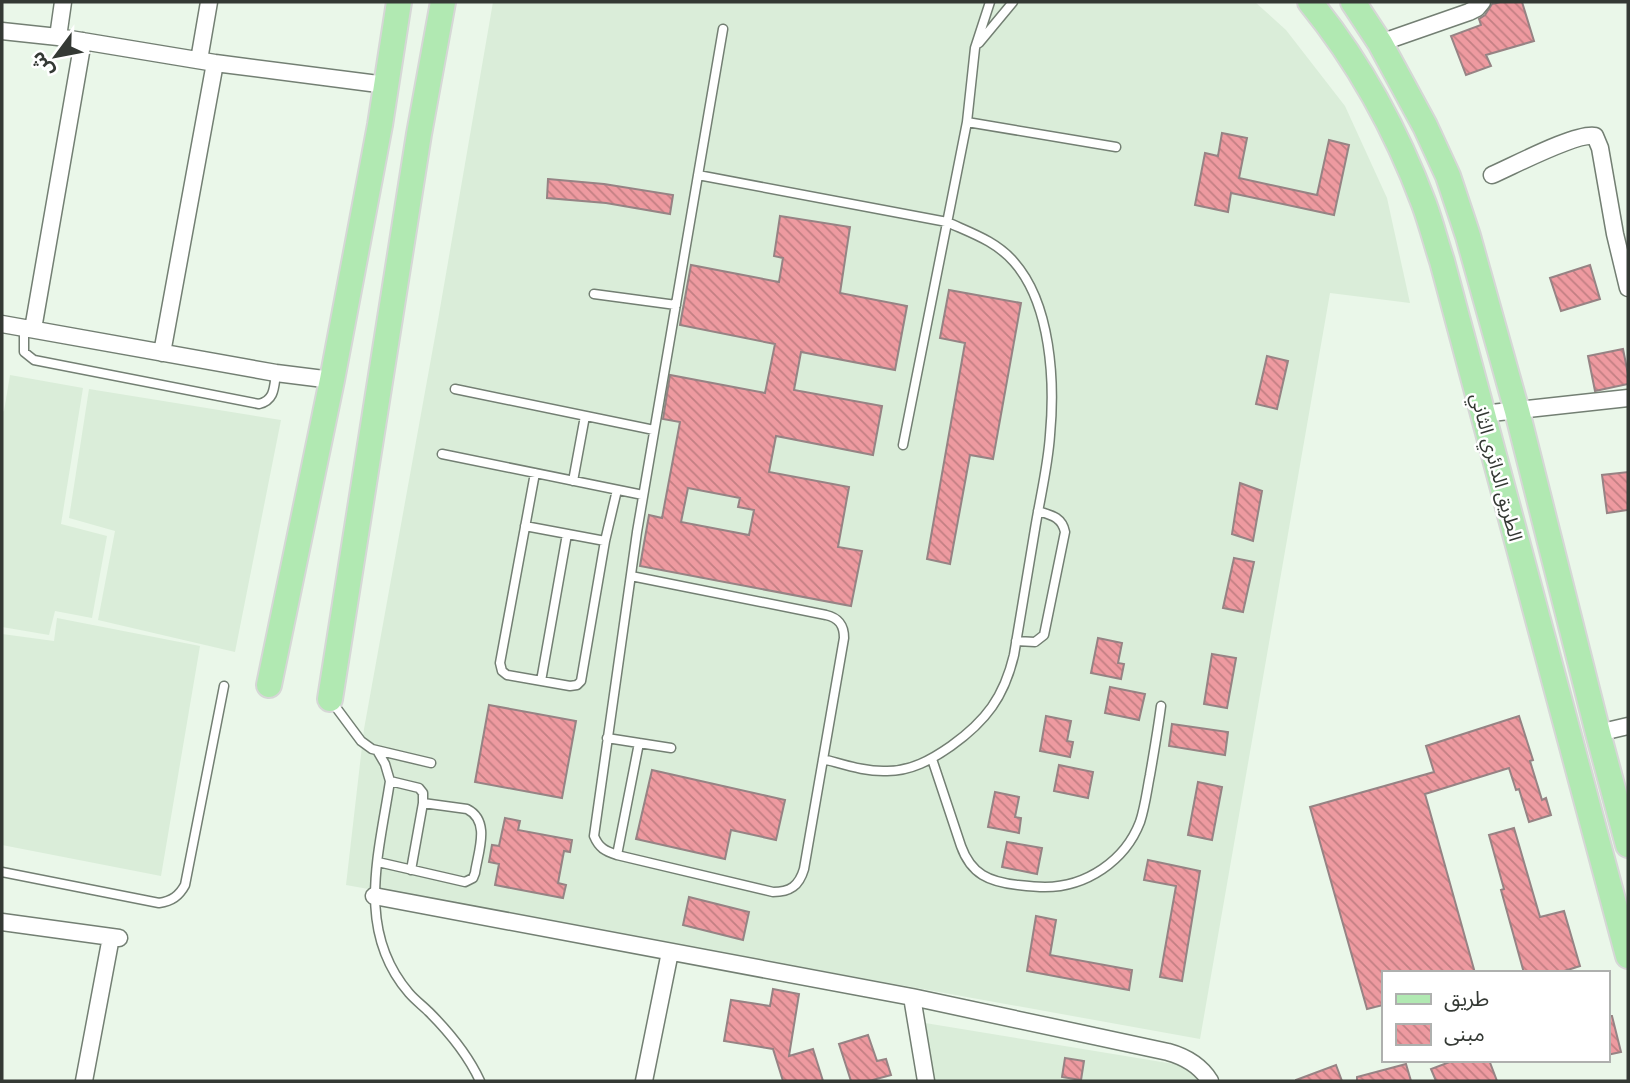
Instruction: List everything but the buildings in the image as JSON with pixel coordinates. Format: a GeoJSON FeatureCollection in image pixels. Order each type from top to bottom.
{"type":"FeatureCollection","features":[{"type":"Feature","properties":{"kind":"main road"},"geometry":{"type":"LineString","coordinates":[[269,685],[332,380],[380,125],[399,2]]}},
{"type":"Feature","properties":{"kind":"main road"},"geometry":{"type":"LineString","coordinates":[[330,699],[419,134],[443,2]]}},
{"type":"Feature","properties":{"kind":"main road","name":"الطريق الدائري الثاني"},"geometry":{"type":"LineString","coordinates":[[1310,2],[1330,27],[1370,89],[1400,147],[1425,205],[1628,956]]}},
{"type":"Feature","properties":{"kind":"main road","name":"الطريق الدائري الثاني"},"geometry":{"type":"LineString","coordinates":[[1357,5],[1425,127],[1448,176],[1468,236],[1517,411],[1628,845]]}},
{"type":"Feature","properties":{"kind":"main road"},"geometry":{"type":"LineString","coordinates":[[380,125],[419,134]]}},
{"type":"Feature","properties":{"kind":"street"},"geometry":{"type":"LineString","coordinates":[[58,37],[64,2]]}},
{"type":"Feature","properties":{"kind":"street"},"geometry":{"type":"LineString","coordinates":[[162,352],[207,61],[209,2]]}},
{"type":"Feature","properties":{"kind":"street"},"geometry":{"type":"LineString","coordinates":[[1380,43],[1469,12],[1482,2]]}},
{"type":"Feature","properties":{"kind":"street"},"geometry":{"type":"LineString","coordinates":[[2,31],[386,85]]}},
{"type":"Feature","properties":{"kind":"street"},"geometry":{"type":"LineString","coordinates":[[28,329],[83,41]]}},
{"type":"Feature","properties":{"kind":"street"},"geometry":{"type":"LineString","coordinates":[[1492,175],[1573,140],[1595,136],[1600,148],[1615,234],[1628,288]]}},
{"type":"Feature","properties":{"kind":"street"},"geometry":{"type":"LineString","coordinates":[[2,324],[276,373],[332,380]]}},
{"type":"Feature","properties":{"kind":"street"},"geometry":{"type":"LineString","coordinates":[[1482,414],[1628,398]]}},
{"type":"Feature","properties":{"kind":"street"},"geometry":{"type":"LineString","coordinates":[[1598,733],[1628,726]]}},
{"type":"Feature","properties":{"kind":"street"},"geometry":{"type":"LineString","coordinates":[[374,897],[912,997],[1182,1056],[1195,1063],[1210,1081]]}},
{"type":"Feature","properties":{"kind":"street"},"geometry":{"type":"LineString","coordinates":[[2,922],[116,938],[84,1081]]}},
{"type":"Feature","properties":{"kind":"street"},"geometry":{"type":"LineString","coordinates":[[644,1081],[670,951]]}},
{"type":"Feature","properties":{"kind":"street"},"geometry":{"type":"LineString","coordinates":[[912,997],[926,1081]]}},
{"type":"Feature","properties":{"kind":"lane"},"geometry":{"type":"LineString","coordinates":[[902,445],[967,122],[975,48],[990,2]]}},
{"type":"Feature","properties":{"kind":"lane"},"geometry":{"type":"LineString","coordinates":[[975,48],[1013,2]]}},
{"type":"Feature","properties":{"kind":"lane"},"geometry":{"type":"LineString","coordinates":[[631,576],[826,615],[840,622],[844,638],[804,869],[794,888],[773,892],[617,855],[606,852],[598,845],[594,836],[607,738],[631,576],[643,495],[723,29]]}},
{"type":"Feature","properties":{"kind":"lane"},"geometry":{"type":"LineString","coordinates":[[967,122],[1116,147]]}},
{"type":"Feature","properties":{"kind":"lane"},"geometry":{"type":"LineString","coordinates":[[698,175],[947,222],[994,243],[1005,252],[1027,279],[1042,312],[1048,353],[1050,436],[1016,641],[1005,685],[988,712],[966,735],[932,759],[912,768],[885,772],[822,760]]}},
{"type":"Feature","properties":{"kind":"lane"},"geometry":{"type":"LineString","coordinates":[[594,294],[676,305]]}},
{"type":"Feature","properties":{"kind":"lane"},"geometry":{"type":"LineString","coordinates":[[28,329],[24,352],[30,359],[259,404],[272,395],[276,373]]}},
{"type":"Feature","properties":{"kind":"lane"},"geometry":{"type":"LineString","coordinates":[[455,389],[654,430]]}},
{"type":"Feature","properties":{"kind":"lane"},"geometry":{"type":"LineString","coordinates":[[573,481],[585,416]]}},
{"type":"Feature","properties":{"kind":"lane"},"geometry":{"type":"LineString","coordinates":[[442,454],[643,495]]}},
{"type":"Feature","properties":{"kind":"lane"},"geometry":{"type":"LineString","coordinates":[[536,473],[500,667],[504,673],[541,681],[574,686],[581,681],[617,490]]}},
{"type":"Feature","properties":{"kind":"lane"},"geometry":{"type":"LineString","coordinates":[[1016,641],[1035,642],[1046,630],[1065,532],[1058,519],[1038,511]]}},
{"type":"Feature","properties":{"kind":"lane"},"geometry":{"type":"LineString","coordinates":[[526,526],[606,541]]}},
{"type":"Feature","properties":{"kind":"lane"},"geometry":{"type":"LineString","coordinates":[[541,681],[567,534]]}},
{"type":"Feature","properties":{"kind":"lane"},"geometry":{"type":"LineString","coordinates":[[2,872],[159,903],[175,898],[185,885],[224,686]]}},
{"type":"Feature","properties":{"kind":"lane"},"geometry":{"type":"LineString","coordinates":[[330,699],[367,746],[378,752],[431,763]]}},
{"type":"Feature","properties":{"kind":"lane"},"geometry":{"type":"LineString","coordinates":[[932,759],[964,856],[971,865],[995,882],[1062,886],[1102,869],[1122,852],[1132,837],[1146,799],[1161,706]]}},
{"type":"Feature","properties":{"kind":"lane"},"geometry":{"type":"LineString","coordinates":[[607,738],[671,748]]}},
{"type":"Feature","properties":{"kind":"lane"},"geometry":{"type":"LineString","coordinates":[[617,855],[639,743]]}},
{"type":"Feature","properties":{"kind":"lane"},"geometry":{"type":"LineString","coordinates":[[378,752],[390,781],[374,897],[378,933],[396,975],[410,994],[446,1029],[480,1081]]}},
{"type":"Feature","properties":{"kind":"lane"},"geometry":{"type":"LineString","coordinates":[[390,781],[419,788],[423,793],[411,870]]}},
{"type":"Feature","properties":{"kind":"lane"},"geometry":{"type":"LineString","coordinates":[[378,862],[466,882],[473,878],[482,830],[480,820],[467,809],[423,803]]}},
{"type":"Feature","properties":{"kind":"shaded area"},"geometry":{"type":"Polygon","coordinates":[[[493,2],[1255,2],[1286,30],[1345,106],[1387,198],[1410,303],[1330,293],[1200,1039],[346,885],[364,729],[493,2]]]}},
{"type":"Feature","properties":{"kind":"shaded area"},"geometry":{"type":"Polygon","coordinates":[[[10,375],[83,388],[61,524],[107,536],[92,618],[55,611],[49,635],[2,627],[2,412],[10,375]]]}},
{"type":"Feature","properties":{"kind":"shaded area"},"geometry":{"type":"Polygon","coordinates":[[[89,389],[281,420],[235,652],[98,620],[115,531],[69,518],[89,389]]]}},
{"type":"Feature","properties":{"kind":"shaded area"},"geometry":{"type":"Polygon","coordinates":[[[57,618],[200,646],[161,876],[2,845],[2,634],[54,641],[57,618]]]}},
{"type":"Feature","properties":{"kind":"shaded area"},"geometry":{"type":"Polygon","coordinates":[[[919,1022],[1192,1067],[1197,1081],[933,1081],[919,1022]]]}}]}
